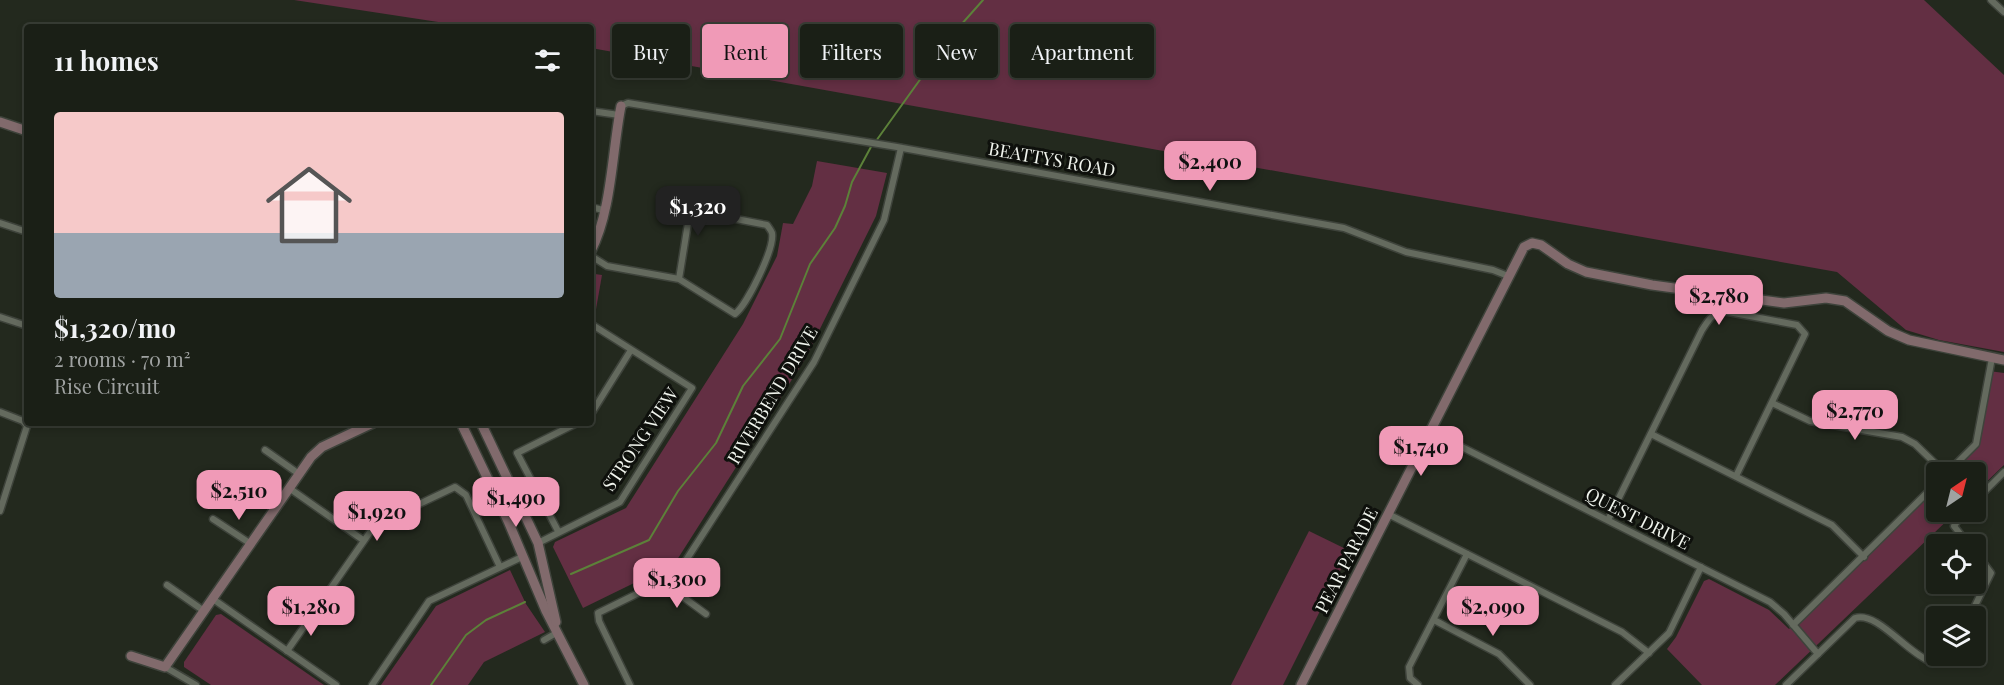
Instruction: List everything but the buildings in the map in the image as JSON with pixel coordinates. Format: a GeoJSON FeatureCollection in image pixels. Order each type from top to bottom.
{"type":"FeatureCollection","features":[{"type":"Feature","properties":{"kind":"street"},"geometry":{"type":"LineString","coordinates":[[1991,0],[2004,12]]}},
{"type":"Feature","properties":{"kind":"street","name":"BEATTYS ROAD"},"geometry":{"type":"LineString","coordinates":[[594,111],[620,110],[628,103],[901,148],[1344,228],[1406,252],[1493,270],[1508,276]]}},
{"type":"Feature","properties":{"kind":"street"},"geometry":{"type":"LineString","coordinates":[[594,245],[603,210],[620,110]]}},
{"type":"Feature","properties":{"kind":"street"},"geometry":{"type":"LineString","coordinates":[[0,122],[24,130]]}},
{"type":"Feature","properties":{"kind":"street","name":"RIVERBEND DRIVE"},"geometry":{"type":"LineString","coordinates":[[675,582],[681,568],[814,362],[884,220],[901,148]]}},
{"type":"Feature","properties":{"kind":"street"},"geometry":{"type":"LineString","coordinates":[[594,208],[603,210]]}},
{"type":"Feature","properties":{"kind":"street"},"geometry":{"type":"LineString","coordinates":[[594,258],[607,266],[679,279],[735,314],[744,305],[768,256],[772,234],[767,225],[705,213],[695,215],[688,223],[679,279]]}},
{"type":"Feature","properties":{"kind":"street"},"geometry":{"type":"LineString","coordinates":[[0,223],[24,230]]}},
{"type":"Feature","properties":{"kind":"street","name":"PEAR PARADE"},"geometry":{"type":"LineString","coordinates":[[1301,685],[1508,276],[1524,247],[1532,243],[1541,245],[1568,264],[1586,272],[1652,285],[1784,303],[1826,298],[1845,301],[1887,331],[1909,340],[1992,358]]}},
{"type":"Feature","properties":{"kind":"street"},"geometry":{"type":"LineString","coordinates":[[1608,520],[1702,330],[1716,312],[1723,311],[1797,325],[1803,329],[1805,334],[1736,476]]}},
{"type":"Feature","properties":{"kind":"street"},"geometry":{"type":"LineString","coordinates":[[0,317],[24,325]]}},
{"type":"Feature","properties":{"kind":"street","name":"STRONG VIEW"},"geometry":{"type":"LineString","coordinates":[[538,543],[620,502],[692,388],[594,326]]}},
{"type":"Feature","properties":{"kind":"street"},"geometry":{"type":"LineString","coordinates":[[594,409],[632,350]]}},
{"type":"Feature","properties":{"kind":"street"},"geometry":{"type":"LineString","coordinates":[[1957,462],[1976,444],[1992,358],[2004,360]]}},
{"type":"Feature","properties":{"kind":"street"},"geometry":{"type":"LineString","coordinates":[[1772,403],[1810,421],[1902,437],[1915,444],[1935,462]]}},
{"type":"Feature","properties":{"kind":"street"},"geometry":{"type":"LineString","coordinates":[[0,412],[24,422]]}},
{"type":"Feature","properties":{"kind":"street"},"geometry":{"type":"LineString","coordinates":[[0,511],[27,426]]}},
{"type":"Feature","properties":{"kind":"street"},"geometry":{"type":"LineString","coordinates":[[165,667],[299,474],[322,447],[364,426]]}},
{"type":"Feature","properties":{"kind":"street"},"geometry":{"type":"LineString","coordinates":[[462,426],[584,685]]}},
{"type":"Feature","properties":{"kind":"street"},"geometry":{"type":"LineString","coordinates":[[482,426],[538,543],[558,632]]}},
{"type":"Feature","properties":{"kind":"street"},"geometry":{"type":"LineString","coordinates":[[558,531],[517,453],[571,426]]}},
{"type":"Feature","properties":{"kind":"street","name":"QUEST DRIVE"},"geometry":{"type":"LineString","coordinates":[[1430,431],[1770,602],[1785,614],[1818,654]]}},
{"type":"Feature","properties":{"kind":"street"},"geometry":{"type":"LineString","coordinates":[[1651,434],[1832,525],[1864,557]]}},
{"type":"Feature","properties":{"kind":"street"},"geometry":{"type":"LineString","coordinates":[[265,450],[299,474]]}},
{"type":"Feature","properties":{"kind":"street"},"geometry":{"type":"LineString","coordinates":[[1986,490],[2004,472]]}},
{"type":"Feature","properties":{"kind":"street"},"geometry":{"type":"LineString","coordinates":[[287,651],[375,525],[455,487],[466,495],[500,567]]}},
{"type":"Feature","properties":{"kind":"street"},"geometry":{"type":"LineString","coordinates":[[289,488],[363,540]]}},
{"type":"Feature","properties":{"kind":"street"},"geometry":{"type":"LineString","coordinates":[[1793,625],[1926,494]]}},
{"type":"Feature","properties":{"kind":"street"},"geometry":{"type":"LineString","coordinates":[[1388,514],[1622,632],[1649,652]]}},
{"type":"Feature","properties":{"kind":"street"},"geometry":{"type":"LineString","coordinates":[[213,519],[251,544]]}},
{"type":"Feature","properties":{"kind":"street"},"geometry":{"type":"LineString","coordinates":[[1957,522],[1954,526],[1960,534]]}},
{"type":"Feature","properties":{"kind":"street"},"geometry":{"type":"LineString","coordinates":[[1418,685],[1408,672],[1467,554]]}},
{"type":"Feature","properties":{"kind":"street"},"geometry":{"type":"LineString","coordinates":[[372,685],[429,602],[522,557]]}},
{"type":"Feature","properties":{"kind":"street"},"geometry":{"type":"LineString","coordinates":[[1986,566],[1991,573],[1986,583]]}},
{"type":"Feature","properties":{"kind":"street"},"geometry":{"type":"LineString","coordinates":[[1615,685],[1672,628],[1701,567]]}},
{"type":"Feature","properties":{"kind":"street"},"geometry":{"type":"LineString","coordinates":[[630,685],[599,621],[598,613],[661,582],[675,582],[679,594],[706,614]]}},
{"type":"Feature","properties":{"kind":"street"},"geometry":{"type":"LineString","coordinates":[[167,585],[204,611]]}},
{"type":"Feature","properties":{"kind":"street"},"geometry":{"type":"LineString","coordinates":[[213,599],[336,685]]}},
{"type":"Feature","properties":{"kind":"street"},"geometry":{"type":"LineString","coordinates":[[1791,683],[1855,618],[1863,615],[1871,618],[1907,656],[1932,670],[1940,670],[1946,666]]}},
{"type":"Feature","properties":{"kind":"street"},"geometry":{"type":"LineString","coordinates":[[1434,620],[1499,654],[1530,685]]}},
{"type":"Feature","properties":{"kind":"street"},"geometry":{"type":"LineString","coordinates":[[544,640],[558,632]]}},
{"type":"Feature","properties":{"kind":"street"},"geometry":{"type":"LineString","coordinates":[[131,656],[165,667],[196,685]]}},
{"type":"Feature","properties":{"kind":"shaded area"},"geometry":{"type":"Polygon","coordinates":[[[294,0],[1924,0],[2004,75],[2004,352],[1939,340],[1906,330],[1837,272],[758,78],[788,78],[788,24],[702,24],[702,68],[690,66],[690,24],[612,24],[612,52],[594,49],[594,24],[451,24],[294,0]]]}},
{"type":"Feature","properties":{"kind":"shaded area"},"geometry":{"type":"Polygon","coordinates":[[[817,161],[887,173],[876,216],[805,359],[675,563],[583,608],[553,547],[555,542],[626,508],[743,324],[777,256],[783,223],[793,224],[812,186],[817,161]]]}},
{"type":"Feature","properties":{"kind":"shaded area"},"geometry":{"type":"Polygon","coordinates":[[[602,275],[595,315],[594,314],[594,276],[602,275]]]}},
{"type":"Feature","properties":{"kind":"shaded area"},"geometry":{"type":"Polygon","coordinates":[[[1989,371],[2004,373],[2004,465],[1986,482],[1986,462],[1958,462],[1976,444],[1989,371]]]}},
{"type":"Feature","properties":{"kind":"shaded area"},"geometry":{"type":"Polygon","coordinates":[[[1926,494],[1926,522],[1946,522],[1933,534],[1926,534],[1926,541],[1775,685],[1702,685],[1667,649],[1676,637],[1704,581],[1709,579],[1769,610],[1789,629],[1926,494]]]}},
{"type":"Feature","properties":{"kind":"shaded area"},"geometry":{"type":"Polygon","coordinates":[[[1309,531],[1350,551],[1283,685],[1231,685],[1309,531]]]}},
{"type":"Feature","properties":{"kind":"shaded area"},"geometry":{"type":"Polygon","coordinates":[[[510,570],[526,604],[545,632],[484,662],[468,685],[381,685],[436,606],[510,570]]]}},
{"type":"Feature","properties":{"kind":"shaded area"},"geometry":{"type":"Polygon","coordinates":[[[221,614],[324,685],[211,685],[184,667],[184,662],[216,615],[221,614]]]}},
{"type":"Feature","properties":{"kind":"waterway"},"geometry":{"type":"LineString","coordinates":[[876,141],[952,35],[983,0]]}},
{"type":"Feature","properties":{"kind":"waterway"},"geometry":{"type":"LineString","coordinates":[[571,574],[649,540],[678,491],[716,443],[743,386],[780,339],[810,264],[835,228],[852,182],[872,145]]}},
{"type":"Feature","properties":{"kind":"waterway"},"geometry":{"type":"LineString","coordinates":[[431,685],[466,635],[486,620],[525,602]]}}]}
